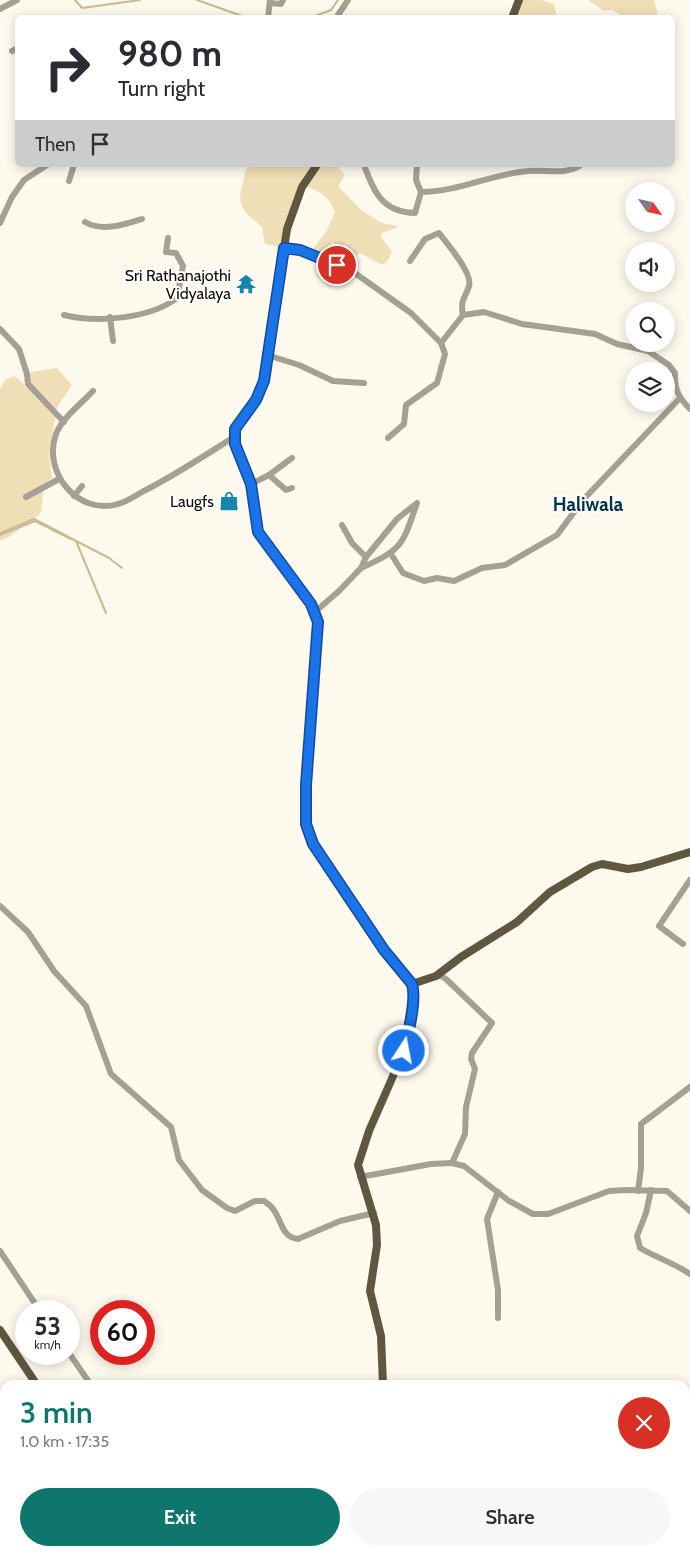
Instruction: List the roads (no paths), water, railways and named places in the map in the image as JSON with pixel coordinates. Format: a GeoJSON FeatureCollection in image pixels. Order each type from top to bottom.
{"type":"FeatureCollection","features":[{"type":"Feature","properties":{"kind":"main road"},"geometry":{"type":"LineString","coordinates":[[513,15],[519,0]]}},
{"type":"Feature","properties":{"kind":"main road"},"geometry":{"type":"LineString","coordinates":[[316,167],[295,203],[287,229],[261,388],[256,400],[239,420],[234,437],[236,449],[251,484],[258,532],[315,612],[318,635],[305,809],[309,833],[322,860],[384,950],[412,984],[414,990],[404,1051],[364,1145],[358,1165],[360,1177],[374,1213],[377,1245],[370,1291],[381,1336],[383,1380]]}},
{"type":"Feature","properties":{"kind":"main road"},"geometry":{"type":"LineString","coordinates":[[412,984],[436,976],[460,957],[517,922],[550,892],[592,866],[602,864],[628,869],[690,852]]}},
{"type":"Feature","properties":{"kind":"main road"},"geometry":{"type":"LineString","coordinates":[[0,1330],[34,1380]]}},
{"type":"Feature","properties":{"kind":"street"},"geometry":{"type":"LineString","coordinates":[[0,9],[17,0]]}},
{"type":"Feature","properties":{"kind":"street"},"geometry":{"type":"LineString","coordinates":[[268,15],[270,1],[281,4],[283,0]]}},
{"type":"Feature","properties":{"kind":"street"},"geometry":{"type":"LineString","coordinates":[[338,15],[348,0]]}},
{"type":"Feature","properties":{"kind":"street"},"geometry":{"type":"LineString","coordinates":[[0,223],[12,196],[24,180],[44,167]]}},
{"type":"Feature","properties":{"kind":"street"},"geometry":{"type":"LineString","coordinates":[[69,181],[73,167]]}},
{"type":"Feature","properties":{"kind":"street"},"geometry":{"type":"LineString","coordinates":[[365,167],[376,195],[399,212],[415,213],[421,192],[416,180],[417,167]]}},
{"type":"Feature","properties":{"kind":"street"},"geometry":{"type":"LineString","coordinates":[[421,192],[442,192],[498,176],[530,170],[550,173],[574,170],[578,167]]}},
{"type":"Feature","properties":{"kind":"street"},"geometry":{"type":"LineString","coordinates":[[85,222],[94,227],[103,228],[142,219]]}},
{"type":"Feature","properties":{"kind":"street"},"geometry":{"type":"LineString","coordinates":[[410,261],[425,239],[439,233],[469,274],[470,284],[461,303],[463,315]]}},
{"type":"Feature","properties":{"kind":"street"},"geometry":{"type":"LineString","coordinates":[[64,315],[83,320],[110,318],[133,316],[165,307],[176,298],[183,266],[176,253],[166,252],[168,238]]}},
{"type":"Feature","properties":{"kind":"street"},"geometry":{"type":"LineString","coordinates":[[284,248],[300,250],[352,271],[411,313],[441,343],[445,354],[437,383],[406,405],[404,424],[388,438]]}},
{"type":"Feature","properties":{"kind":"street"},"geometry":{"type":"LineString","coordinates":[[441,343],[463,315],[484,312],[522,324],[594,334],[617,344],[648,351],[669,365],[675,373],[674,383],[680,398],[690,410]]}},
{"type":"Feature","properties":{"kind":"street"},"geometry":{"type":"LineString","coordinates":[[110,318],[113,342]]}},
{"type":"Feature","properties":{"kind":"street"},"geometry":{"type":"LineString","coordinates":[[0,329],[19,349],[27,374],[28,384],[64,422]]}},
{"type":"Feature","properties":{"kind":"street"},"geometry":{"type":"LineString","coordinates":[[267,355],[299,365],[333,381],[364,383]]}},
{"type":"Feature","properties":{"kind":"street"},"geometry":{"type":"LineString","coordinates":[[94,391],[64,422],[56,434],[52,455],[59,479],[74,496],[91,504],[106,506],[118,504],[166,480],[234,437]]}},
{"type":"Feature","properties":{"kind":"street"},"geometry":{"type":"LineString","coordinates":[[392,554],[403,573],[424,581],[437,578],[454,581],[482,568],[505,565],[520,558],[557,535],[583,500],[680,398]]}},
{"type":"Feature","properties":{"kind":"street"},"geometry":{"type":"LineString","coordinates":[[251,484],[292,458]]}},
{"type":"Feature","properties":{"kind":"street"},"geometry":{"type":"LineString","coordinates":[[269,474],[286,490],[292,488]]}},
{"type":"Feature","properties":{"kind":"street"},"geometry":{"type":"LineString","coordinates":[[26,497],[59,479]]}},
{"type":"Feature","properties":{"kind":"street"},"geometry":{"type":"LineString","coordinates":[[74,496],[82,486]]}},
{"type":"Feature","properties":{"kind":"street"},"geometry":{"type":"LineString","coordinates":[[315,612],[360,568],[366,557],[397,519],[417,502],[399,547],[392,554],[360,568]]}},
{"type":"Feature","properties":{"kind":"street"},"geometry":{"type":"LineString","coordinates":[[342,525],[352,543],[366,557]]}},
{"type":"Feature","properties":{"kind":"street"},"geometry":{"type":"LineString","coordinates":[[683,944],[659,926],[690,880]]}},
{"type":"Feature","properties":{"kind":"street"},"geometry":{"type":"LineString","coordinates":[[0,906],[28,932],[54,971],[86,1006],[111,1074],[171,1126],[179,1160],[202,1190],[227,1208],[235,1211],[255,1201],[264,1201],[274,1209],[286,1234],[291,1238],[298,1239],[340,1221],[374,1213]]}},
{"type":"Feature","properties":{"kind":"street"},"geometry":{"type":"LineString","coordinates":[[436,976],[446,979],[492,1024],[470,1059],[475,1070],[466,1107],[465,1134],[452,1163]]}},
{"type":"Feature","properties":{"kind":"street"},"geometry":{"type":"LineString","coordinates":[[638,1191],[641,1168],[641,1124],[690,1087]]}},
{"type":"Feature","properties":{"kind":"street"},"geometry":{"type":"LineString","coordinates":[[360,1177],[431,1164],[452,1163],[464,1166],[498,1192],[533,1214],[548,1214],[609,1191],[651,1190],[672,1192],[690,1211]]}},
{"type":"Feature","properties":{"kind":"street"},"geometry":{"type":"LineString","coordinates":[[651,1190],[646,1213],[637,1236],[640,1248],[657,1258],[677,1265],[690,1274]]}},
{"type":"Feature","properties":{"kind":"street"},"geometry":{"type":"LineString","coordinates":[[498,1192],[487,1219],[498,1290],[498,1318]]}},
{"type":"Feature","properties":{"kind":"street"},"geometry":{"type":"LineString","coordinates":[[1,1256],[32,1300]]}},
{"type":"Feature","properties":{"kind":"street"},"geometry":{"type":"LineString","coordinates":[[77,1365],[88,1380]]}},
{"type":"Feature","properties":{"kind":"waterway"},"geometry":{"type":"LineString","coordinates":[[75,0],[82,8],[140,0]]}},
{"type":"Feature","properties":{"kind":"waterway"},"geometry":{"type":"LineString","coordinates":[[197,0],[240,15]]}},
{"type":"Feature","properties":{"kind":"waterway"},"geometry":{"type":"LineString","coordinates":[[318,15],[331,10],[338,0]]}},
{"type":"Feature","properties":{"kind":"waterway"},"geometry":{"type":"LineString","coordinates":[[0,533],[34,519],[109,558],[122,568]]}},
{"type":"Feature","properties":{"kind":"waterway"},"geometry":{"type":"LineString","coordinates":[[0,535],[35,521],[71,539]]}},
{"type":"Feature","properties":{"kind":"waterway"},"geometry":{"type":"LineString","coordinates":[[76,541],[106,613]]}},
{"type":"Feature","properties":{"kind":"place","name":"Sri Rathanajothi Vidyalaya"},"geometry":{"type":"Point","coordinates":[246,284]}},
{"type":"Feature","properties":{"kind":"place","name":"Laugfs"},"geometry":{"type":"Point","coordinates":[229,501]}},
{"type":"Feature","properties":{"kind":"district","name":"Haliwala"},"geometry":{"type":"Point","coordinates":[588,504]}}]}
